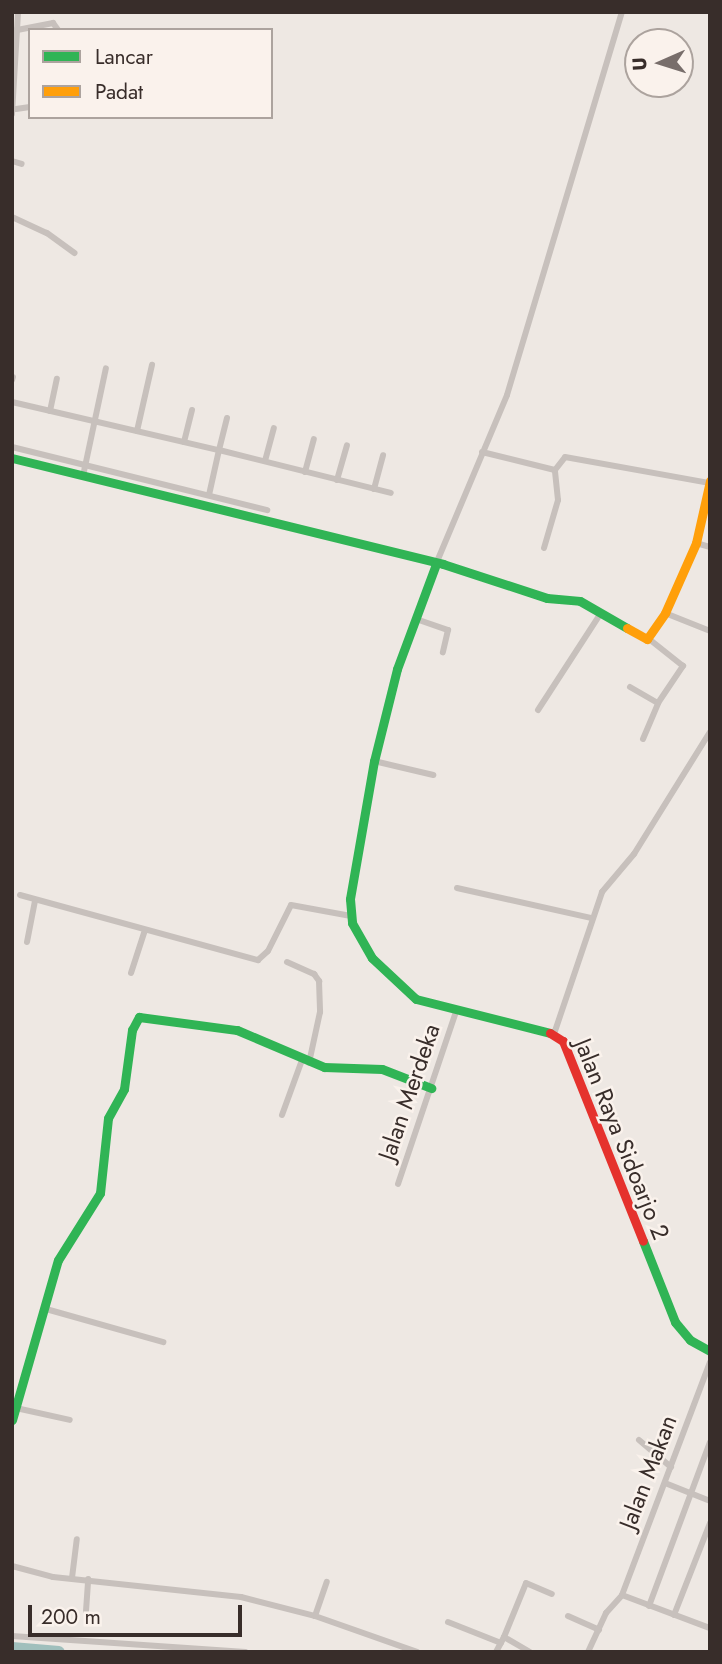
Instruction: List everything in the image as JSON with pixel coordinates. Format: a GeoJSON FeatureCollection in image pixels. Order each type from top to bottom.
{"type":"FeatureCollection","features":[{"type":"Feature","properties":{"kind":"street"},"geometry":{"type":"LineString","coordinates":[[14,111],[15,34],[18,12]]}},
{"type":"Feature","properties":{"kind":"street"},"geometry":{"type":"LineString","coordinates":[[20,895],[258,960],[268,951],[290,906],[345,916],[374,761],[397,669],[436,564],[507,395],[622,12]]}},
{"type":"Feature","properties":{"kind":"street"},"geometry":{"type":"LineString","coordinates":[[36,28],[53,23],[57,28]]}},
{"type":"Feature","properties":{"kind":"street"},"geometry":{"type":"LineString","coordinates":[[12,161],[22,164]]}},
{"type":"Feature","properties":{"kind":"street"},"geometry":{"type":"LineString","coordinates":[[12,217],[47,233],[75,253]]}},
{"type":"Feature","properties":{"kind":"street"},"geometry":{"type":"LineString","coordinates":[[137,431],[152,365]]}},
{"type":"Feature","properties":{"kind":"street"},"geometry":{"type":"LineString","coordinates":[[84,471],[106,368]]}},
{"type":"Feature","properties":{"kind":"street"},"geometry":{"type":"LineString","coordinates":[[50,411],[57,379]]}},
{"type":"Feature","properties":{"kind":"street"},"geometry":{"type":"LineString","coordinates":[[12,402],[391,493]]}},
{"type":"Feature","properties":{"kind":"street"},"geometry":{"type":"LineString","coordinates":[[184,442],[192,410]]}},
{"type":"Feature","properties":{"kind":"street"},"geometry":{"type":"LineString","coordinates":[[209,495],[227,418]]}},
{"type":"Feature","properties":{"kind":"street"},"geometry":{"type":"LineString","coordinates":[[265,461],[274,428]]}},
{"type":"Feature","properties":{"kind":"street"},"geometry":{"type":"LineString","coordinates":[[305,472],[314,439]]}},
{"type":"Feature","properties":{"kind":"street"},"geometry":{"type":"LineString","coordinates":[[337,480],[347,445]]}},
{"type":"Feature","properties":{"kind":"street"},"geometry":{"type":"LineString","coordinates":[[12,447],[84,471],[436,564],[547,598],[580,601],[649,639],[683,666],[658,703],[643,739]]}},
{"type":"Feature","properties":{"kind":"street"},"geometry":{"type":"LineString","coordinates":[[482,452],[555,470]]}},
{"type":"Feature","properties":{"kind":"street"},"geometry":{"type":"LineString","coordinates":[[374,489],[383,455]]}},
{"type":"Feature","properties":{"kind":"street"},"geometry":{"type":"LineString","coordinates":[[555,470],[568,457],[708,487],[696,542],[665,613],[649,639]]}},
{"type":"Feature","properties":{"kind":"street"},"geometry":{"type":"LineString","coordinates":[[12,458],[209,495],[267,510]]}},
{"type":"Feature","properties":{"kind":"street"},"geometry":{"type":"LineString","coordinates":[[544,548],[558,500],[555,470]]}},
{"type":"Feature","properties":{"kind":"street"},"geometry":{"type":"LineString","coordinates":[[696,542],[710,547]]}},
{"type":"Feature","properties":{"kind":"street"},"geometry":{"type":"LineString","coordinates":[[538,710],[601,613]]}},
{"type":"Feature","properties":{"kind":"street"},"geometry":{"type":"LineString","coordinates":[[665,613],[710,631]]}},
{"type":"Feature","properties":{"kind":"street"},"geometry":{"type":"LineString","coordinates":[[416,619],[448,630],[443,652]]}},
{"type":"Feature","properties":{"kind":"street"},"geometry":{"type":"LineString","coordinates":[[630,687],[658,703]]}},
{"type":"Feature","properties":{"kind":"street"},"geometry":{"type":"LineString","coordinates":[[554,1034],[602,892],[634,854],[710,732]]}},
{"type":"Feature","properties":{"kind":"street"},"geometry":{"type":"LineString","coordinates":[[374,761],[433,775]]}},
{"type":"Feature","properties":{"kind":"street"},"geometry":{"type":"LineString","coordinates":[[457,888],[591,918]]}},
{"type":"Feature","properties":{"kind":"street"},"geometry":{"type":"LineString","coordinates":[[27,942],[35,901]]}},
{"type":"Feature","properties":{"kind":"street","name":"Jalan Raya Sidoarjo 2"},"geometry":{"type":"LineString","coordinates":[[345,916],[381,969],[416,999],[456,1014],[554,1034],[566,1047],[675,1322],[690,1340],[710,1351]]}},
{"type":"Feature","properties":{"kind":"street"},"geometry":{"type":"LineString","coordinates":[[131,973],[145,930]]}},
{"type":"Feature","properties":{"kind":"street"},"geometry":{"type":"LineString","coordinates":[[282,1115],[305,1062],[320,1012],[319,981],[314,974],[287,962]]}},
{"type":"Feature","properties":{"kind":"street","name":"Jalan Merdeka"},"geometry":{"type":"LineString","coordinates":[[398,1184],[456,1014]]}},
{"type":"Feature","properties":{"kind":"street"},"geometry":{"type":"LineString","coordinates":[[12,1420],[58,1260],[100,1193],[108,1118],[124,1089],[132,1030],[139,1017],[237,1030],[305,1062],[330,1068],[382,1069],[430,1088]]}},
{"type":"Feature","properties":{"kind":"street"},"geometry":{"type":"LineString","coordinates":[[46,1309],[163,1342]]}},
{"type":"Feature","properties":{"kind":"street","name":"Jalan Makan"},"geometry":{"type":"LineString","coordinates":[[588,1652],[622,1595],[706,1382],[709,1363]]}},
{"type":"Feature","properties":{"kind":"street"},"geometry":{"type":"LineString","coordinates":[[16,1408],[70,1420]]}},
{"type":"Feature","properties":{"kind":"street"},"geometry":{"type":"LineString","coordinates":[[639,1440],[671,1467]]}},
{"type":"Feature","properties":{"kind":"street"},"geometry":{"type":"LineString","coordinates":[[649,1605],[710,1442]]}},
{"type":"Feature","properties":{"kind":"street"},"geometry":{"type":"LineString","coordinates":[[665,1483],[710,1502]]}},
{"type":"Feature","properties":{"kind":"street"},"geometry":{"type":"LineString","coordinates":[[674,1615],[710,1523]]}},
{"type":"Feature","properties":{"kind":"street"},"geometry":{"type":"LineString","coordinates":[[72,1578],[77,1539]]}},
{"type":"Feature","properties":{"kind":"street"},"geometry":{"type":"LineString","coordinates":[[12,1566],[72,1578],[227,1594],[315,1616],[418,1652]]}},
{"type":"Feature","properties":{"kind":"street"},"geometry":{"type":"LineString","coordinates":[[86,1611],[88,1579]]}},
{"type":"Feature","properties":{"kind":"street"},"geometry":{"type":"LineString","coordinates":[[315,1616],[327,1582]]}},
{"type":"Feature","properties":{"kind":"street"},"geometry":{"type":"LineString","coordinates":[[496,1652],[527,1582],[552,1594]]}},
{"type":"Feature","properties":{"kind":"street"},"geometry":{"type":"LineString","coordinates":[[622,1595],[709,1627]]}},
{"type":"Feature","properties":{"kind":"street"},"geometry":{"type":"LineString","coordinates":[[568,1616],[599,1630]]}},
{"type":"Feature","properties":{"kind":"street"},"geometry":{"type":"LineString","coordinates":[[448,1622],[530,1652]]}},
{"type":"Feature","properties":{"kind":"street"},"geometry":{"type":"LineString","coordinates":[[12,1636],[245,1652]]}},
{"type":"Feature","properties":{"kind":"waterway"},"geometry":{"type":"LineString","coordinates":[[12,1648],[59,1652]]}},
{"type":"Feature","properties":{"kind":"traffic: fast"},"geometry":{"type":"LineString","coordinates":[[12,458],[443,564],[547,598],[580,601],[627,628]]}},
{"type":"Feature","properties":{"kind":"traffic: fast"},"geometry":{"type":"LineString","coordinates":[[436,564],[397,669],[374,761],[350,899],[352,923],[372,958],[416,999],[550,1033]]}},
{"type":"Feature","properties":{"kind":"traffic: fast"},"geometry":{"type":"LineString","coordinates":[[12,1420],[58,1260],[100,1193],[108,1118],[124,1089],[132,1030],[139,1017],[237,1030],[324,1067],[382,1069],[431,1088]]}},
{"type":"Feature","properties":{"kind":"traffic: fast"},"geometry":{"type":"LineString","coordinates":[[643,1241],[675,1322],[690,1340],[710,1351]]}},
{"type":"Feature","properties":{"kind":"traffic: slow"},"geometry":{"type":"LineString","coordinates":[[627,628],[647,639],[665,613],[696,543],[710,481]]}},
{"type":"Feature","properties":{"kind":"traffic: jam"},"geometry":{"type":"LineString","coordinates":[[550,1033],[563,1041],[643,1241]]}}]}
